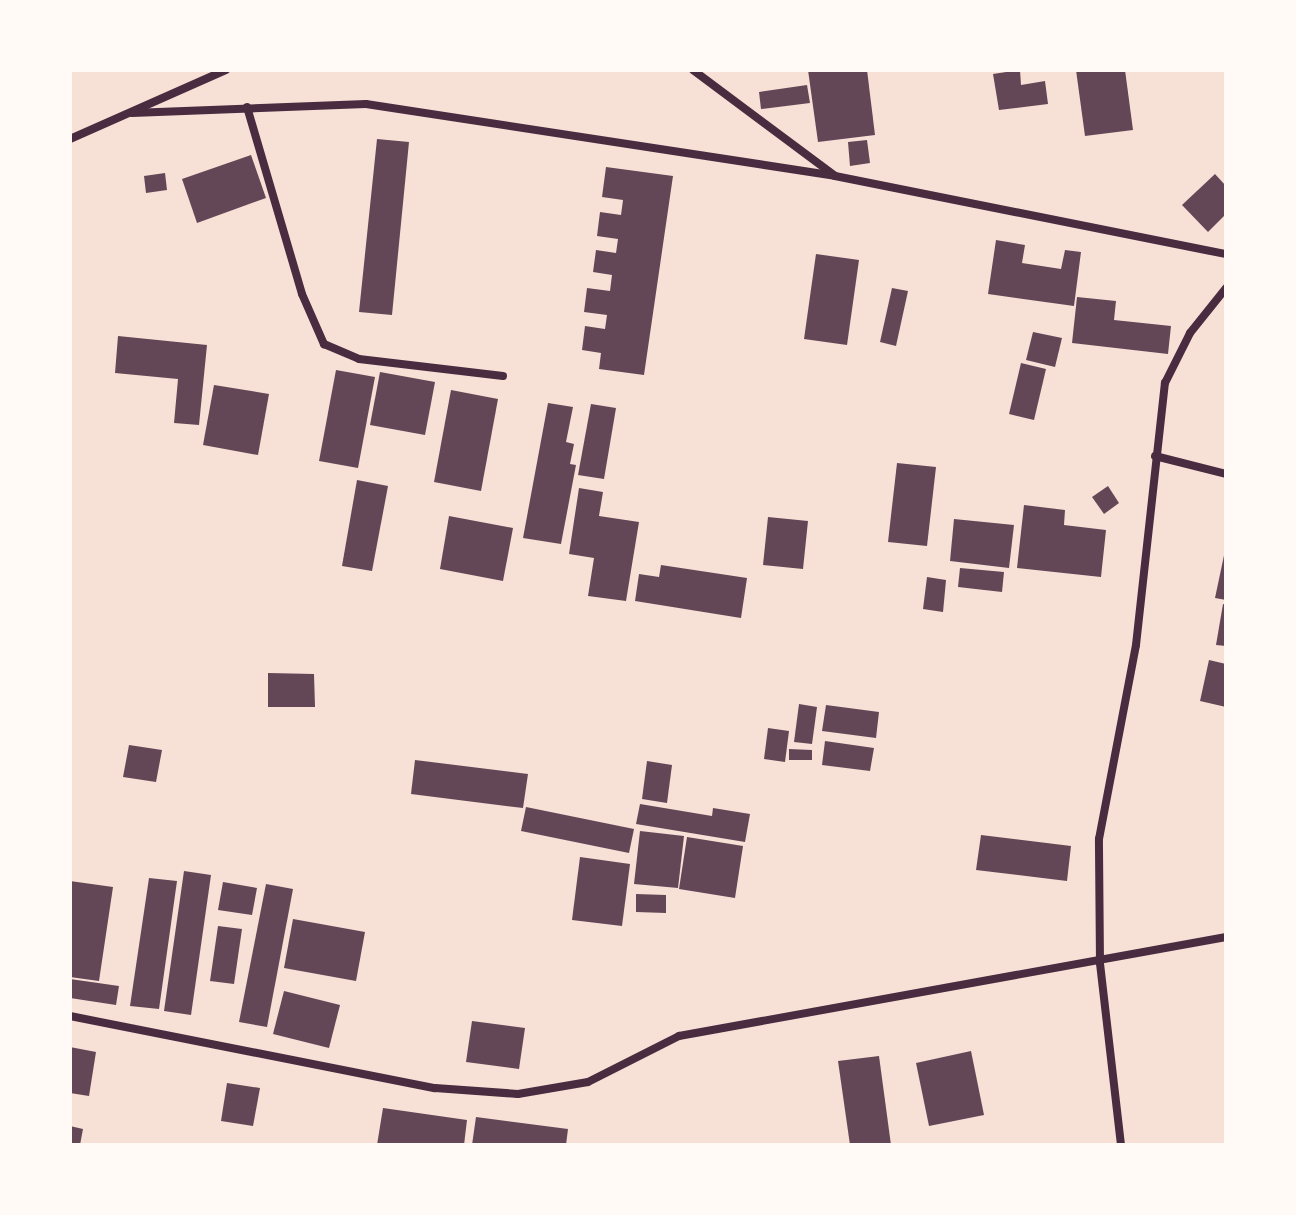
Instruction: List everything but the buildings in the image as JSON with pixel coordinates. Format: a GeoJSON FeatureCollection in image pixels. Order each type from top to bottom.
{"type":"FeatureCollection","features":[{"type":"Feature","properties":{"kind":"street"},"geometry":{"type":"LineString","coordinates":[[70,139],[226,70]]}},
{"type":"Feature","properties":{"kind":"street"},"geometry":{"type":"LineString","coordinates":[[693,70],[835,176]]}},
{"type":"Feature","properties":{"kind":"street"},"geometry":{"type":"LineString","coordinates":[[132,113],[366,104],[835,176],[1226,254]]}},
{"type":"Feature","properties":{"kind":"street"},"geometry":{"type":"LineString","coordinates":[[247,107],[302,294],[324,344],[359,359],[503,376]]}},
{"type":"Feature","properties":{"kind":"street"},"geometry":{"type":"LineString","coordinates":[[1121,1145],[1100,963],[1099,839],[1136,645],[1165,383],[1190,333],[1226,288]]}},
{"type":"Feature","properties":{"kind":"street"},"geometry":{"type":"LineString","coordinates":[[1155,456],[1226,474]]}},
{"type":"Feature","properties":{"kind":"street"},"geometry":{"type":"LineString","coordinates":[[70,1016],[435,1088],[518,1094],[588,1082],[679,1036],[1100,963],[1226,937]]}}]}
